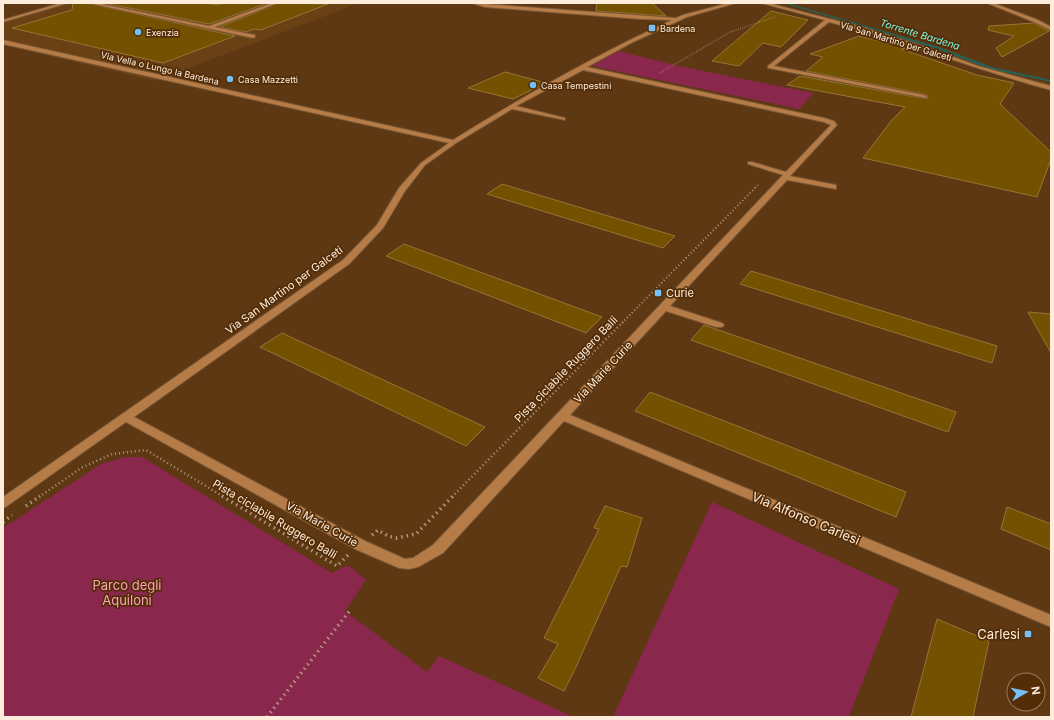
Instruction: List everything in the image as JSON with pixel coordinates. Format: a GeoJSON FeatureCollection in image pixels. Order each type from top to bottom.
{"type":"FeatureCollection","features":[{"type":"Feature","properties":{"kind":"street"},"geometry":{"type":"LineString","coordinates":[[3,21],[65,3]]}},
{"type":"Feature","properties":{"kind":"street"},"geometry":{"type":"LineString","coordinates":[[90,3],[253,36]]}},
{"type":"Feature","properties":{"kind":"street"},"geometry":{"type":"LineString","coordinates":[[210,27],[276,3]]}},
{"type":"Feature","properties":{"kind":"street"},"geometry":{"type":"LineString","coordinates":[[474,3],[512,8],[676,20]]}},
{"type":"Feature","properties":{"kind":"street","name":"Via San Martino per Galceti"},"geometry":{"type":"LineString","coordinates":[[3,503],[346,262],[380,226],[402,190],[422,164],[454,142],[511,107],[630,42],[685,16],[734,3]]}},
{"type":"Feature","properties":{"kind":"street","name":"Via San Martino per Galceti"},"geometry":{"type":"LineString","coordinates":[[763,3],[827,21],[863,29],[927,49],[976,67],[1051,88]]}},
{"type":"Feature","properties":{"kind":"street"},"geometry":{"type":"LineString","coordinates":[[989,3],[1050,28]]}},
{"type":"Feature","properties":{"kind":"street"},"geometry":{"type":"LineString","coordinates":[[827,21],[770,67],[924,96]]}},
{"type":"Feature","properties":{"kind":"street","name":"Via Vella o Lungo la Bardena"},"geometry":{"type":"LineString","coordinates":[[3,42],[454,142]]}},
{"type":"Feature","properties":{"kind":"street","name":"Via Marie Curie"},"geometry":{"type":"LineString","coordinates":[[126,417],[360,545],[404,564],[411,564],[421,561],[438,549],[785,175],[834,125],[832,122],[583,68]]}},
{"type":"Feature","properties":{"kind":"street"},"geometry":{"type":"LineString","coordinates":[[511,107],[563,119]]}},
{"type":"Feature","properties":{"kind":"street"},"geometry":{"type":"LineString","coordinates":[[750,163],[785,175],[833,187]]}},
{"type":"Feature","properties":{"kind":"street"},"geometry":{"type":"LineString","coordinates":[[664,306],[719,325]]}},
{"type":"Feature","properties":{"kind":"street","name":"Via Alfonso Carlesi"},"geometry":{"type":"LineString","coordinates":[[562,416],[1051,621]]}},
{"type":"Feature","properties":{"kind":"path"},"geometry":{"type":"LineString","coordinates":[[645,81],[730,32],[792,11]]}},
{"type":"Feature","properties":{"kind":"path","name":"Pista ciclabile Ruggero Balli"},"geometry":{"type":"LineString","coordinates":[[23,508],[81,468],[112,454],[146,450],[337,566],[378,530],[392,538],[402,538],[416,534],[774,170]]}},
{"type":"Feature","properties":{"kind":"path"},"geometry":{"type":"LineString","coordinates":[[3,522],[16,513]]}},
{"type":"Feature","properties":{"kind":"path"},"geometry":{"type":"LineString","coordinates":[[267,717],[351,609]]}},
{"type":"Feature","properties":{"kind":"shaded area"},"geometry":{"type":"Polygon","coordinates":[[[61,3],[359,3],[155,81],[3,45],[3,19],[61,3]]]}},
{"type":"Feature","properties":{"kind":"green space"},"geometry":{"type":"Polygon","coordinates":[[[618,51],[679,66],[813,93],[799,109],[592,66],[618,51]]]}},
{"type":"Feature","properties":{"kind":"green space","name":"Parco degli Aquiloni"},"geometry":{"type":"Polygon","coordinates":[[[125,457],[142,457],[332,573],[348,565],[366,580],[345,611],[427,672],[439,656],[574,717],[3,717],[3,528],[101,464],[125,457]]]}},
{"type":"Feature","properties":{"kind":"green space"},"geometry":{"type":"Polygon","coordinates":[[[712,502],[899,589],[849,717],[613,717],[712,502]]]}},
{"type":"Feature","properties":{"kind":"building"},"geometry":{"type":"Polygon","coordinates":[[[73,3],[87,3],[235,36],[163,63],[12,28],[72,10],[73,3]]]}},
{"type":"Feature","properties":{"kind":"building"},"geometry":{"type":"Polygon","coordinates":[[[104,3],[205,3],[217,5],[223,3],[268,3],[209,24],[104,3]]]}},
{"type":"Feature","properties":{"kind":"building"},"geometry":{"type":"Polygon","coordinates":[[[279,3],[328,4],[261,30],[254,29],[246,32],[220,27],[279,3]]]}},
{"type":"Feature","properties":{"kind":"building"},"geometry":{"type":"Polygon","coordinates":[[[597,3],[652,3],[666,16],[596,11],[597,3]]]}},
{"type":"Feature","properties":{"kind":"building"},"geometry":{"type":"Polygon","coordinates":[[[771,11],[808,20],[781,47],[763,43],[739,66],[712,61],[771,11]]]}},
{"type":"Feature","properties":{"kind":"building"},"geometry":{"type":"Polygon","coordinates":[[[1034,23],[1049,31],[1002,57],[996,48],[1014,36],[988,30],[989,26],[1034,23]]]}},
{"type":"Feature","properties":{"kind":"building"},"geometry":{"type":"Polygon","coordinates":[[[859,36],[906,48],[901,49],[977,75],[1014,83],[1000,104],[1051,152],[1051,159],[1037,197],[863,158],[891,121],[905,107],[787,85],[800,76],[927,99],[928,96],[924,94],[806,71],[823,57],[810,54],[859,36]]]}},
{"type":"Feature","properties":{"kind":"building"},"geometry":{"type":"Polygon","coordinates":[[[505,72],[546,83],[513,99],[468,88],[505,72]]]}},
{"type":"Feature","properties":{"kind":"building"},"geometry":{"type":"Polygon","coordinates":[[[502,184],[675,236],[663,248],[487,194],[502,184]]]}},
{"type":"Feature","properties":{"kind":"building"},"geometry":{"type":"Polygon","coordinates":[[[404,244],[602,317],[586,333],[386,256],[404,244]]]}},
{"type":"Feature","properties":{"kind":"building"},"geometry":{"type":"Polygon","coordinates":[[[751,271],[997,346],[992,363],[740,284],[751,271]]]}},
{"type":"Feature","properties":{"kind":"building"},"geometry":{"type":"Polygon","coordinates":[[[1028,312],[1051,314],[1051,353],[1028,312]]]}},
{"type":"Feature","properties":{"kind":"building"},"geometry":{"type":"Polygon","coordinates":[[[704,325],[956,412],[948,432],[691,340],[704,325]]]}},
{"type":"Feature","properties":{"kind":"building"},"geometry":{"type":"Polygon","coordinates":[[[282,333],[485,427],[466,446],[260,347],[282,333]]]}},
{"type":"Feature","properties":{"kind":"building"},"geometry":{"type":"Polygon","coordinates":[[[650,392],[906,492],[896,517],[635,411],[650,392]]]}},
{"type":"Feature","properties":{"kind":"building"},"geometry":{"type":"Polygon","coordinates":[[[605,506],[642,518],[627,567],[621,566],[564,691],[538,678],[558,644],[544,638],[599,529],[594,528],[605,506]]]}},
{"type":"Feature","properties":{"kind":"building"},"geometry":{"type":"Polygon","coordinates":[[[1007,507],[1051,524],[1051,550],[1001,529],[1007,507]]]}},
{"type":"Feature","properties":{"kind":"building"},"geometry":{"type":"Polygon","coordinates":[[[937,619],[989,641],[973,717],[911,717],[937,619]]]}},
{"type":"Feature","properties":{"kind":"waterway","name":"Torrente Bardena"},"geometry":{"type":"LineString","coordinates":[[784,3],[938,48],[991,68],[1051,81]]}},
{"type":"Feature","properties":{"kind":"place","name":"Bardena"},"geometry":{"type":"Point","coordinates":[652,28]}},
{"type":"Feature","properties":{"kind":"place","name":"Exenzia"},"geometry":{"type":"Point","coordinates":[138,32]}},
{"type":"Feature","properties":{"kind":"place","name":"Casa Mazzetti"},"geometry":{"type":"Point","coordinates":[230,79]}},
{"type":"Feature","properties":{"kind":"place","name":"Casa Tempestini"},"geometry":{"type":"Point","coordinates":[533,85]}},
{"type":"Feature","properties":{"kind":"place","name":"Curie"},"geometry":{"type":"Point","coordinates":[658,293]}},
{"type":"Feature","properties":{"kind":"place","name":"Carlesi"},"geometry":{"type":"Point","coordinates":[1028,634]}}]}
